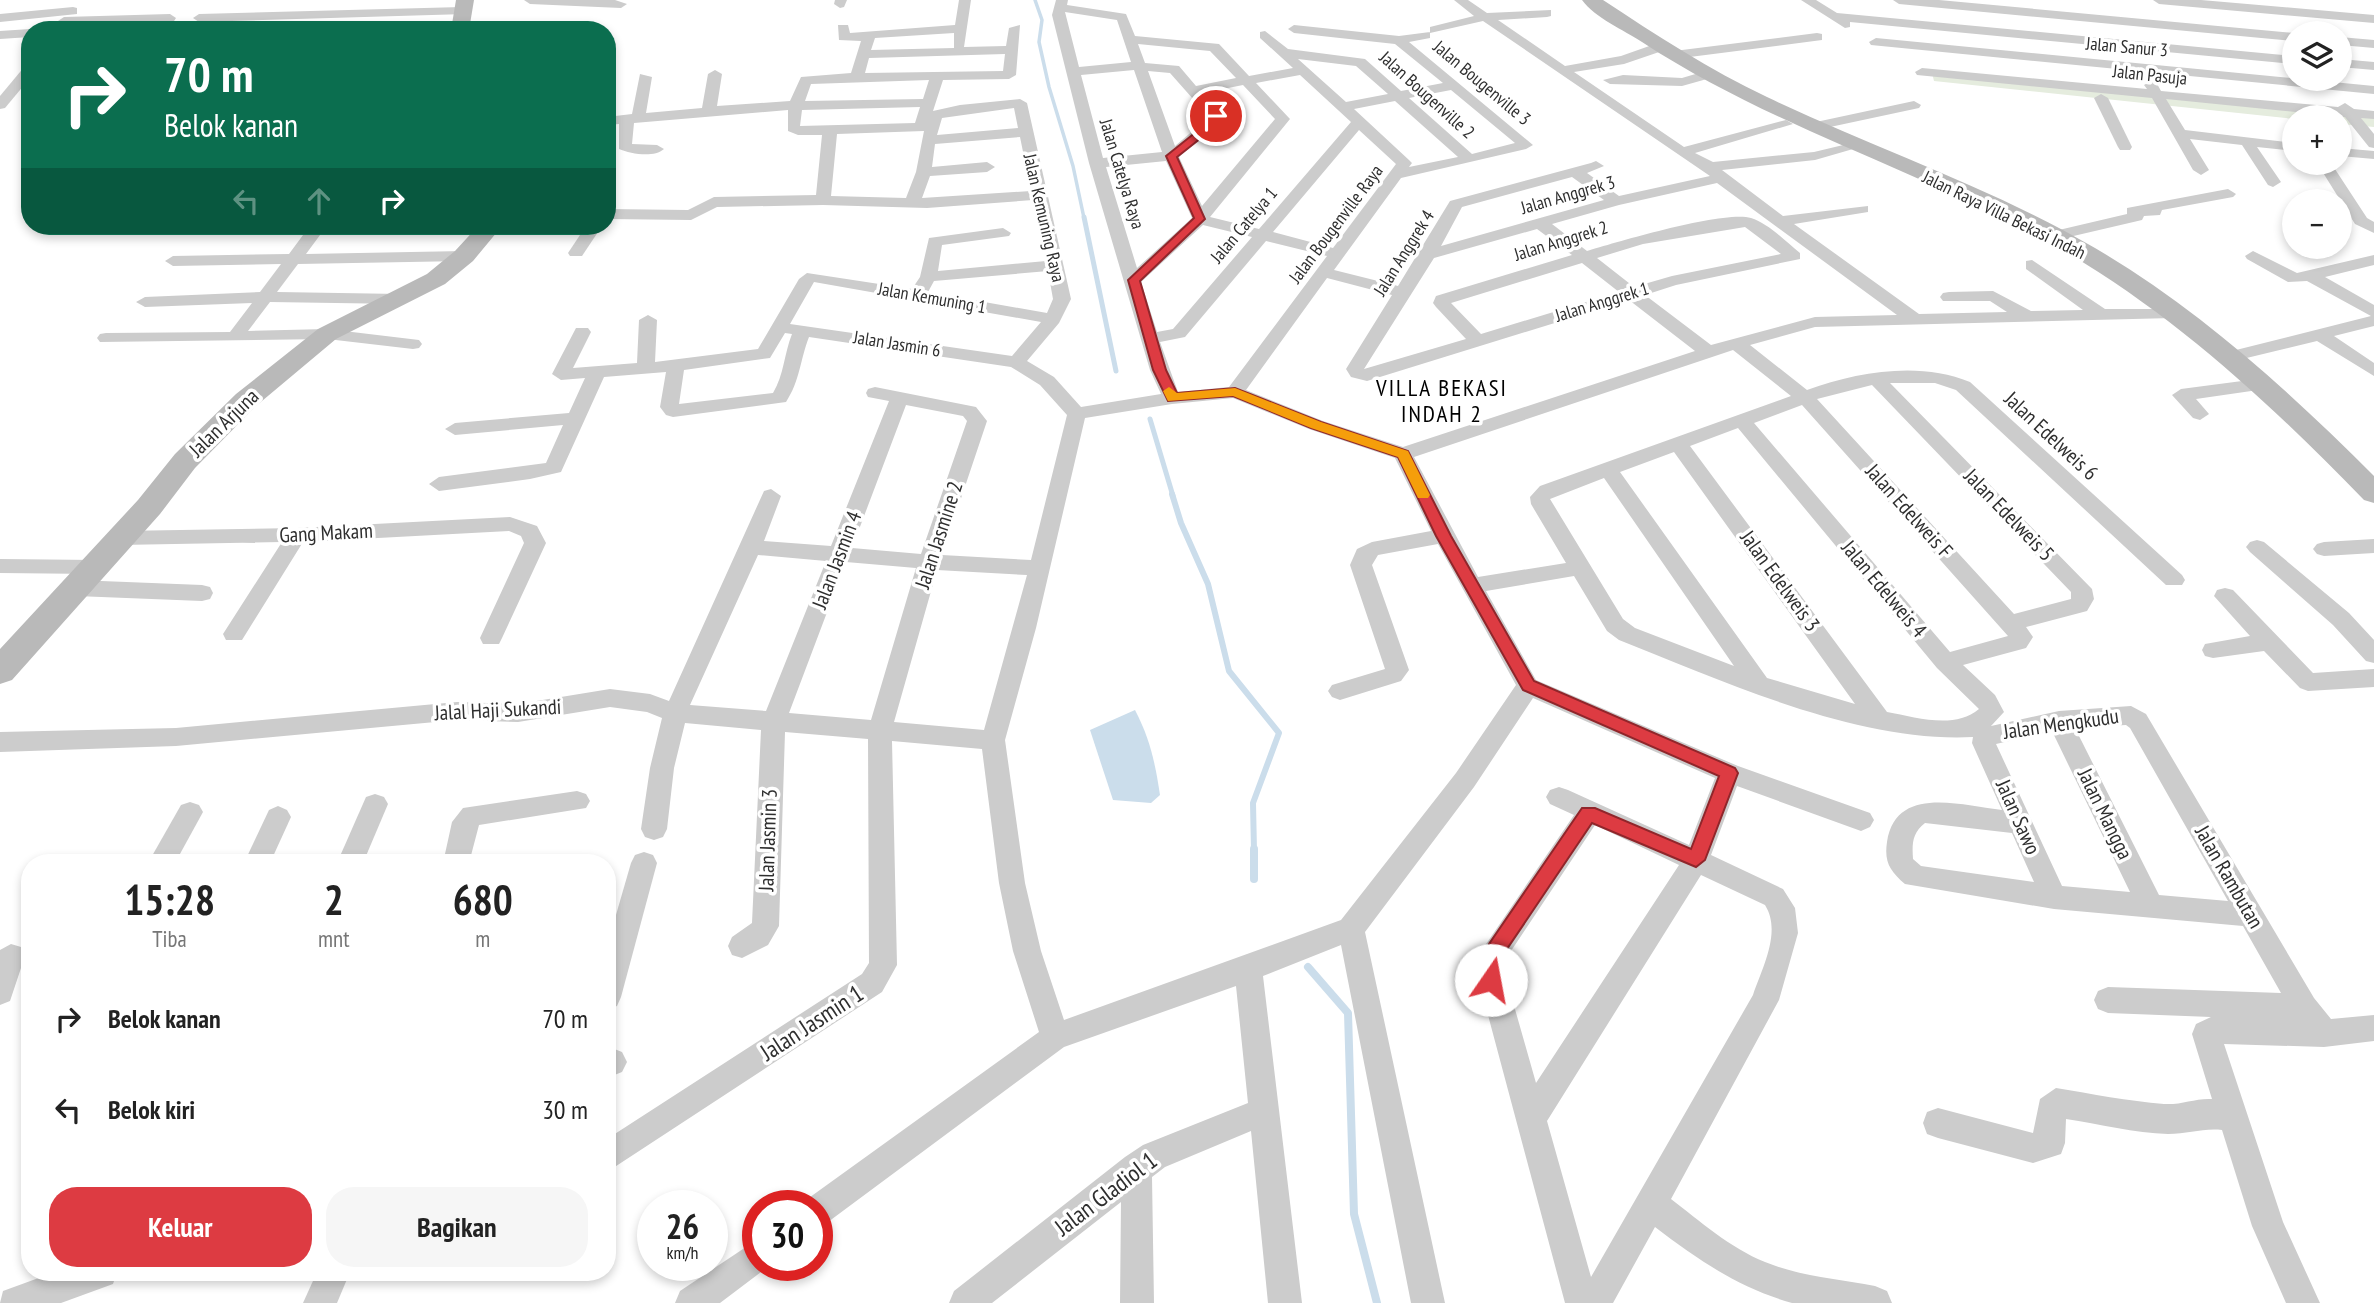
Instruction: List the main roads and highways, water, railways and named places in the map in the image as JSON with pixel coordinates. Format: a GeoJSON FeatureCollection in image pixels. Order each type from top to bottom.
{"type":"FeatureCollection","features":[{"type":"Feature","properties":{"kind":"main road","name":"Jalan Raya Villa Bekasi Indah"},"geometry":{"type":"LineString","coordinates":[[1591,0],[1667,51],[1709,74],[2052,236],[2113,270],[2264,384],[2374,493]]}},
{"type":"Feature","properties":{"kind":"main road","name":"Jalan Arjuna"},"geometry":{"type":"LineString","coordinates":[[5,658],[76,588],[185,461],[246,400],[327,334],[436,279],[464,256],[482,235]]}},
{"type":"Feature","properties":{"kind":"water"},"geometry":{"type":"Polygon","coordinates":[[[1135,710],[1148,741],[1158,783],[1160,795],[1151,803],[1113,800],[1090,730],[1135,710]]]}},
{"type":"Feature","properties":{"kind":"waterway"},"geometry":{"type":"LineString","coordinates":[[1035,0],[1042,20],[1039,42],[1049,87],[1073,166],[1084,218]]}},
{"type":"Feature","properties":{"kind":"waterway"},"geometry":{"type":"LineString","coordinates":[[1084,217],[1116,371]]}},
{"type":"Feature","properties":{"kind":"waterway"},"geometry":{"type":"LineString","coordinates":[[1150,419],[1173,496]]}},
{"type":"Feature","properties":{"kind":"waterway"},"geometry":{"type":"LineString","coordinates":[[1172,494],[1181,523],[1208,584],[1229,671],[1279,733],[1253,803],[1254,851]]}},
{"type":"Feature","properties":{"kind":"waterway"},"geometry":{"type":"LineString","coordinates":[[1254,851],[1254,879]]}},
{"type":"Feature","properties":{"kind":"waterway"},"geometry":{"type":"LineString","coordinates":[[1308,967],[1348,1013],[1354,1214],[1377,1303]]}},
{"type":"Feature","properties":{"kind":"district","name":"VILLA BEKASI INDAH 2"},"geometry":{"type":"Point","coordinates":[1442,401]}}]}
